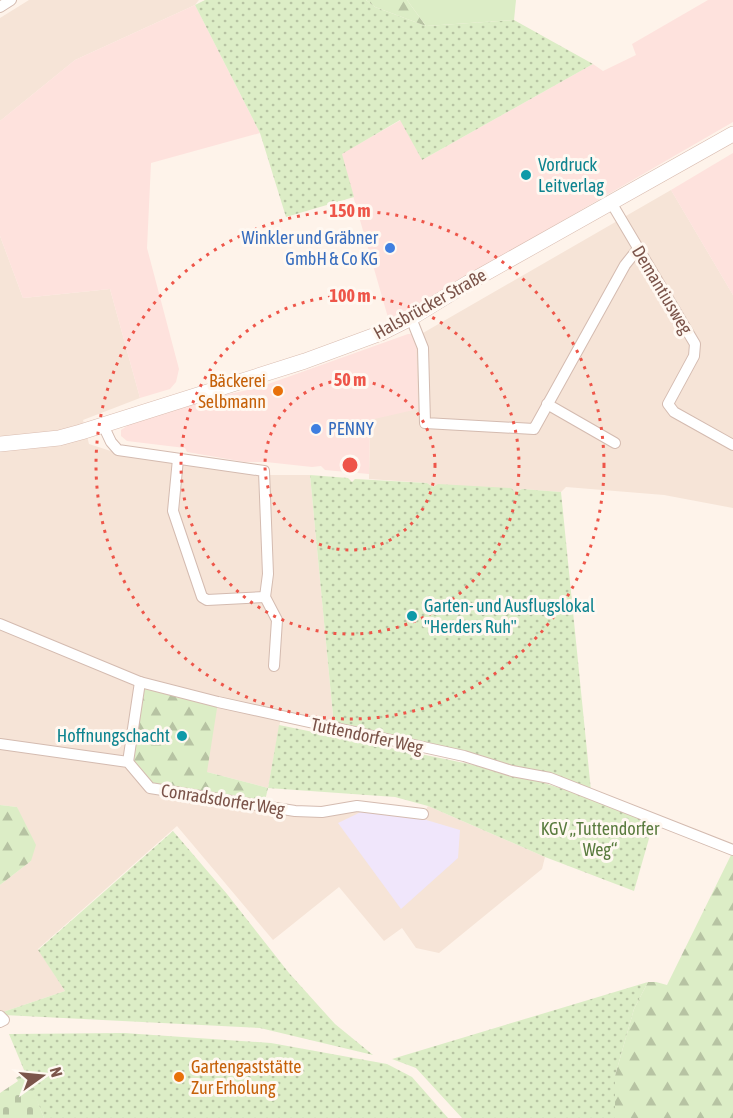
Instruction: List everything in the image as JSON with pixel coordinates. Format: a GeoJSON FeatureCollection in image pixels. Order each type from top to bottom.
{"type":"FeatureCollection","features":[{"type":"Feature","properties":{"kind":"main road","name":"Halsbrücker Straße"},"geometry":{"type":"LineString","coordinates":[[0,444],[59,438],[305,361],[381,333],[733,134]]}},
{"type":"Feature","properties":{"kind":"street"},"geometry":{"type":"LineString","coordinates":[[0,7],[11,0]]}},
{"type":"Feature","properties":{"kind":"street","name":"Demantiusweg"},"geometry":{"type":"LineString","coordinates":[[612,204],[694,344],[694,356],[668,404],[674,412],[733,445]]}},
{"type":"Feature","properties":{"kind":"street"},"geometry":{"type":"LineString","coordinates":[[411,318],[423,348],[424,423],[534,429],[625,265],[638,250]]}},
{"type":"Feature","properties":{"kind":"street"},"geometry":{"type":"LineString","coordinates":[[547,404],[615,443]]}},
{"type":"Feature","properties":{"kind":"street"},"geometry":{"type":"LineString","coordinates":[[103,425],[111,442],[118,450],[264,471],[268,574],[265,597],[277,620],[274,666]]}},
{"type":"Feature","properties":{"kind":"street"},"geometry":{"type":"LineString","coordinates":[[178,459],[173,511],[202,597],[207,600],[265,597]]}},
{"type":"Feature","properties":{"kind":"street","name":"Tuttendorfer Weg"},"geometry":{"type":"LineString","coordinates":[[0,624],[140,682],[218,702],[464,756],[512,771],[550,778],[733,850]]}},
{"type":"Feature","properties":{"kind":"street"},"geometry":{"type":"LineString","coordinates":[[0,744],[129,762],[140,682]]}},
{"type":"Feature","properties":{"kind":"street","name":"Conradsdorfer Weg"},"geometry":{"type":"LineString","coordinates":[[129,762],[150,788],[295,811],[322,812],[357,806],[423,814]]}},
{"type":"Feature","properties":{"kind":"shaded area"},"geometry":{"type":"Polygon","coordinates":[[[29,0],[199,0],[195,5],[75,60],[0,121],[0,18],[29,0]]]}},
{"type":"Feature","properties":{"kind":"shaded area"},"geometry":{"type":"Polygon","coordinates":[[[708,0],[733,0],[733,122],[389,321],[341,154],[401,120],[422,160],[593,64],[603,71],[636,55],[632,44],[708,0]]]}},
{"type":"Feature","properties":{"kind":"shaded area"},"geometry":{"type":"Polygon","coordinates":[[[195,5],[260,133],[151,163],[147,248],[179,369],[176,382],[170,389],[140,398],[110,289],[23,298],[0,236],[0,121],[75,60],[195,5]]]}},
{"type":"Feature","properties":{"kind":"shaded area"},"geometry":{"type":"Polygon","coordinates":[[[733,153],[733,295],[671,190],[733,153]]]}},
{"type":"Feature","properties":{"kind":"shaded area"},"geometry":{"type":"Polygon","coordinates":[[[671,190],[733,295],[733,508],[664,495],[566,487],[561,492],[522,489],[514,492],[433,487],[427,483],[369,479],[370,420],[416,337],[671,190]]]}},
{"type":"Feature","properties":{"kind":"shaded area"},"geometry":{"type":"Polygon","coordinates":[[[0,236],[23,298],[110,289],[140,398],[83,420],[89,444],[117,453],[178,464],[260,475],[310,475],[334,726],[281,717],[268,788],[207,772],[135,760],[295,811],[341,807],[423,814],[428,806],[545,857],[542,869],[439,953],[416,948],[402,928],[384,941],[339,887],[273,940],[177,826],[38,949],[65,991],[0,1013],[0,885],[31,861],[17,807],[0,805],[0,236]]]}},
{"type":"Feature","properties":{"kind":"shaded area"},"geometry":{"type":"Polygon","coordinates":[[[408,334],[416,337],[418,409],[370,420],[369,474],[325,470],[321,466],[245,462],[187,452],[185,448],[127,441],[121,436],[121,430],[130,424],[210,398],[257,388],[408,334]]]}},
{"type":"Feature","properties":{"kind":"shaded area"},"geometry":{"type":"Polygon","coordinates":[[[363,811],[423,819],[460,830],[458,858],[401,909],[338,823],[363,811]]]}},
{"type":"Feature","properties":{"kind":"green space"},"geometry":{"type":"Polygon","coordinates":[[[205,0],[366,0],[375,7],[426,26],[514,20],[593,64],[422,160],[400,120],[342,154],[354,197],[286,217],[260,133],[195,5],[205,0]]]}},
{"type":"Feature","properties":{"kind":"green space"},"geometry":{"type":"Polygon","coordinates":[[[366,0],[407,0],[426,26],[375,7],[366,0]]]}},
{"type":"Feature","properties":{"kind":"green space"},"geometry":{"type":"Polygon","coordinates":[[[407,0],[516,0],[514,20],[426,26],[407,0]]]}},
{"type":"Feature","properties":{"kind":"green space"},"geometry":{"type":"Polygon","coordinates":[[[310,475],[348,478],[352,482],[355,479],[427,483],[433,487],[438,484],[511,488],[515,492],[522,489],[561,492],[591,791],[334,726],[310,475]]]}},
{"type":"Feature","properties":{"kind":"green space"},"geometry":{"type":"Polygon","coordinates":[[[140,682],[218,702],[207,772],[268,788],[264,805],[150,788],[128,762],[140,682]]]}},
{"type":"Feature","properties":{"kind":"green space","name":"KGV „Tuttendorfer Weg“"},"geometry":{"type":"Polygon","coordinates":[[[279,725],[513,773],[616,806],[654,821],[634,891],[545,857],[428,806],[395,797],[268,788],[279,725]]]}},
{"type":"Feature","properties":{"kind":"green space"},"geometry":{"type":"Polygon","coordinates":[[[0,805],[17,807],[36,845],[31,861],[0,885],[0,805]]]}},
{"type":"Feature","properties":{"kind":"green space"},"geometry":{"type":"Polygon","coordinates":[[[173,831],[227,894],[289,973],[335,1024],[373,1055],[260,1028],[0,1013],[65,991],[38,950],[173,831]]]}},
{"type":"Feature","properties":{"kind":"green space"},"geometry":{"type":"Polygon","coordinates":[[[733,851],[733,1118],[615,1118],[615,1076],[634,1009],[648,982],[667,985],[733,851]]]}},
{"type":"Feature","properties":{"kind":"green space"},"geometry":{"type":"Polygon","coordinates":[[[648,982],[634,1009],[615,1076],[615,1118],[462,1118],[416,1068],[392,1059],[648,982]]]}},
{"type":"Feature","properties":{"kind":"green space"},"geometry":{"type":"Polygon","coordinates":[[[124,1033],[271,1043],[387,1064],[412,1077],[448,1118],[44,1118],[9,1034],[124,1033]]]}},
{"type":"Feature","properties":{"kind":"green space"},"geometry":{"type":"Polygon","coordinates":[[[26,1072],[44,1118],[0,1118],[0,1093],[18,1081],[16,1078],[26,1072]]]}},
{"type":"Feature","properties":{"kind":"place","name":"Vordruck Leitverlag"},"geometry":{"type":"Point","coordinates":[526,175]}},
{"type":"Feature","properties":{"kind":"place","name":"Winkler und Gräbner GmbH & Co KG"},"geometry":{"type":"Point","coordinates":[390,248]}},
{"type":"Feature","properties":{"kind":"place","name":"Bäckerei Selbmann"},"geometry":{"type":"Point","coordinates":[278,391]}},
{"type":"Feature","properties":{"kind":"place","name":"PENNY"},"geometry":{"type":"Point","coordinates":[316,429]}},
{"type":"Feature","properties":{"kind":"place","name":"Garten- und Ausflugslokal \"Herders Ruh\""},"geometry":{"type":"Point","coordinates":[412,616]}},
{"type":"Feature","properties":{"kind":"place","name":"Hoffnungschacht"},"geometry":{"type":"Point","coordinates":[182,736]}},
{"type":"Feature","properties":{"kind":"place","name":"Gartengaststätte Zur Erholung"},"geometry":{"type":"Point","coordinates":[179,1077]}}]}
